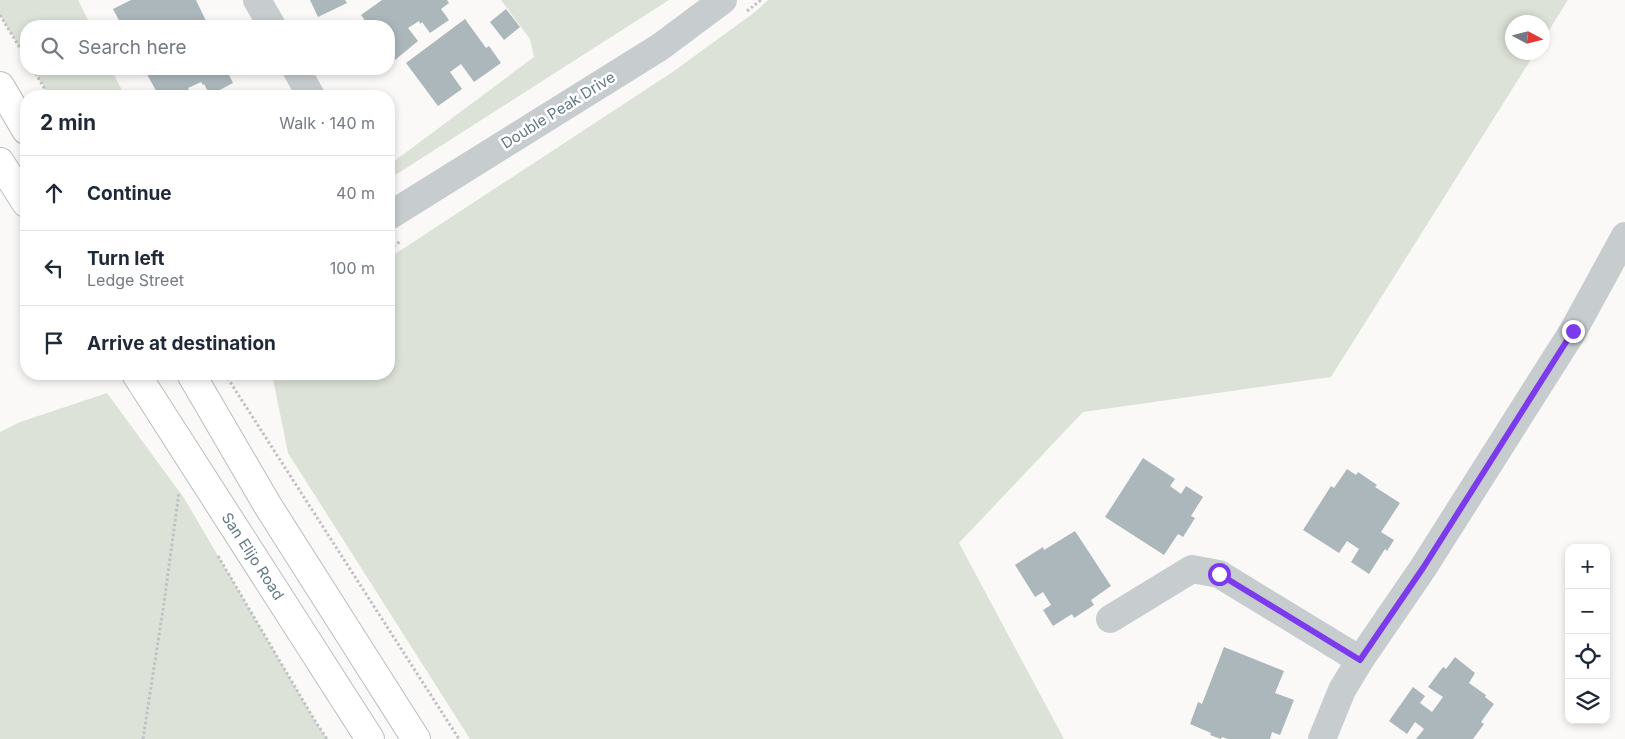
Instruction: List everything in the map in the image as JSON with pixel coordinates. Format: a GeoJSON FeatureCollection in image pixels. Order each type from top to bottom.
{"type":"FeatureCollection","features":[{"type":"Feature","properties":{"kind":"main road"},"geometry":{"type":"LineString","coordinates":[[0,86],[20,120]]}},
{"type":"Feature","properties":{"kind":"main road"},"geometry":{"type":"LineString","coordinates":[[0,162],[20,194]]}},
{"type":"Feature","properties":{"kind":"main road","name":"San Elijo Road"},"geometry":{"type":"LineString","coordinates":[[140,380],[370,739]]}},
{"type":"Feature","properties":{"kind":"main road"},"geometry":{"type":"LineString","coordinates":[[194,380],[268,506],[416,739]]}},
{"type":"Feature","properties":{"kind":"street"},"geometry":{"type":"LineString","coordinates":[[257,0],[269,20]]}},
{"type":"Feature","properties":{"kind":"street","name":"Double Peak Drive"},"geometry":{"type":"LineString","coordinates":[[395,212],[660,46],[723,0]]}},
{"type":"Feature","properties":{"kind":"street"},"geometry":{"type":"LineString","coordinates":[[299,75],[308,90]]}},
{"type":"Feature","properties":{"kind":"street"},"geometry":{"type":"LineString","coordinates":[[1322,739],[1342,690],[1360,660],[1423,568],[1573,331],[1625,236]]}},
{"type":"Feature","properties":{"kind":"street"},"geometry":{"type":"LineString","coordinates":[[1110,619],[1192,570],[1219,574],[1360,660]]}},
{"type":"Feature","properties":{"kind":"path"},"geometry":{"type":"LineString","coordinates":[[0,15],[20,48]]}},
{"type":"Feature","properties":{"kind":"path"},"geometry":{"type":"LineString","coordinates":[[36,75],[45,90]]}},
{"type":"Feature","properties":{"kind":"path"},"geometry":{"type":"LineString","coordinates":[[229,380],[459,739]]}},
{"type":"Feature","properties":{"kind":"path"},"geometry":{"type":"LineString","coordinates":[[143,739],[179,489],[184,498]]}},
{"type":"Feature","properties":{"kind":"path"},"geometry":{"type":"LineString","coordinates":[[214,549],[327,739]]}},
{"type":"Feature","properties":{"kind":"shaded area"},"geometry":{"type":"Polygon","coordinates":[[[0,0],[78,0],[88,20],[20,20],[20,48],[0,15],[0,0]]]}},
{"type":"Feature","properties":{"kind":"shaded area"},"geometry":{"type":"Polygon","coordinates":[[[501,0],[669,0],[395,175],[395,161],[534,57],[530,39],[501,0]]]}},
{"type":"Feature","properties":{"kind":"shaded area"},"geometry":{"type":"Polygon","coordinates":[[[768,0],[1568,0],[1550,29],[1550,15],[1505,15],[1505,60],[1531,60],[1331,377],[1083,412],[959,543],[1064,739],[470,739],[288,453],[273,380],[395,380],[395,254],[674,71],[755,12],[768,0]]]}},
{"type":"Feature","properties":{"kind":"shaded area"},"geometry":{"type":"Polygon","coordinates":[[[37,75],[114,75],[122,90],[45,90],[37,75]]]}},
{"type":"Feature","properties":{"kind":"shaded area"},"geometry":{"type":"Polygon","coordinates":[[[107,393],[184,498],[327,739],[0,739],[0,432],[20,422],[107,393]]]}},
{"type":"Feature","properties":{"kind":"building"},"geometry":{"type":"Polygon","coordinates":[[[131,0],[196,0],[206,20],[119,20],[113,9],[131,0]]]}},
{"type":"Feature","properties":{"kind":"building"},"geometry":{"type":"Polygon","coordinates":[[[310,0],[345,0],[347,3],[318,17],[310,0]]]}},
{"type":"Feature","properties":{"kind":"building"},"geometry":{"type":"Polygon","coordinates":[[[382,0],[447,0],[449,3],[441,9],[449,20],[430,33],[422,22],[420,24],[419,21],[408,28],[418,41],[395,60],[395,20],[365,20],[361,15],[382,0]]]}},
{"type":"Feature","properties":{"kind":"building"},"geometry":{"type":"Polygon","coordinates":[[[506,9],[520,27],[504,40],[490,22],[506,9]]]}},
{"type":"Feature","properties":{"kind":"building"},"geometry":{"type":"Polygon","coordinates":[[[465,19],[486,48],[489,46],[501,63],[474,82],[461,64],[450,72],[462,89],[438,106],[406,63],[465,19]]]}},
{"type":"Feature","properties":{"kind":"building"},"geometry":{"type":"Polygon","coordinates":[[[147,75],[229,75],[233,83],[220,90],[207,90],[201,82],[188,88],[189,90],[156,90],[147,75]]]}},
{"type":"Feature","properties":{"kind":"building"},"geometry":{"type":"Polygon","coordinates":[[[1143,458],[1175,479],[1170,486],[1181,494],[1186,486],[1203,497],[1191,516],[1195,518],[1183,537],[1178,534],[1164,555],[1105,517],[1143,458]]]}},
{"type":"Feature","properties":{"kind":"building"},"geometry":{"type":"Polygon","coordinates":[[[1347,469],[1356,475],[1358,472],[1377,485],[1375,487],[1400,503],[1381,532],[1394,540],[1387,551],[1385,549],[1369,574],[1351,562],[1359,549],[1347,541],[1339,553],[1303,530],[1331,486],[1334,488],[1347,469]]]}},
{"type":"Feature","properties":{"kind":"building"},"geometry":{"type":"Polygon","coordinates":[[[1075,531],[1111,586],[1091,600],[1094,605],[1074,618],[1072,614],[1053,626],[1043,610],[1051,605],[1043,592],[1035,597],[1015,565],[1043,547],[1044,550],[1075,531]]]}},
{"type":"Feature","properties":{"kind":"building"},"geometry":{"type":"Polygon","coordinates":[[[1224,647],[1284,671],[1275,693],[1294,700],[1280,735],[1272,732],[1270,739],[1228,739],[1222,737],[1221,739],[1190,724],[1198,702],[1202,704],[1224,647]]]}},
{"type":"Feature","properties":{"kind":"building"},"geometry":{"type":"Polygon","coordinates":[[[1455,657],[1475,673],[1469,683],[1486,695],[1485,697],[1494,704],[1481,722],[1484,724],[1473,739],[1416,739],[1424,729],[1415,722],[1407,734],[1389,721],[1413,687],[1425,696],[1420,703],[1432,712],[1443,697],[1428,687],[1443,667],[1446,669],[1455,657]]]}},
{"type":"Feature","properties":{"kind":"route"},"geometry":{"type":"LineString","coordinates":[[1219,574],[1360,660],[1423,568],[1573,331]]}}]}
